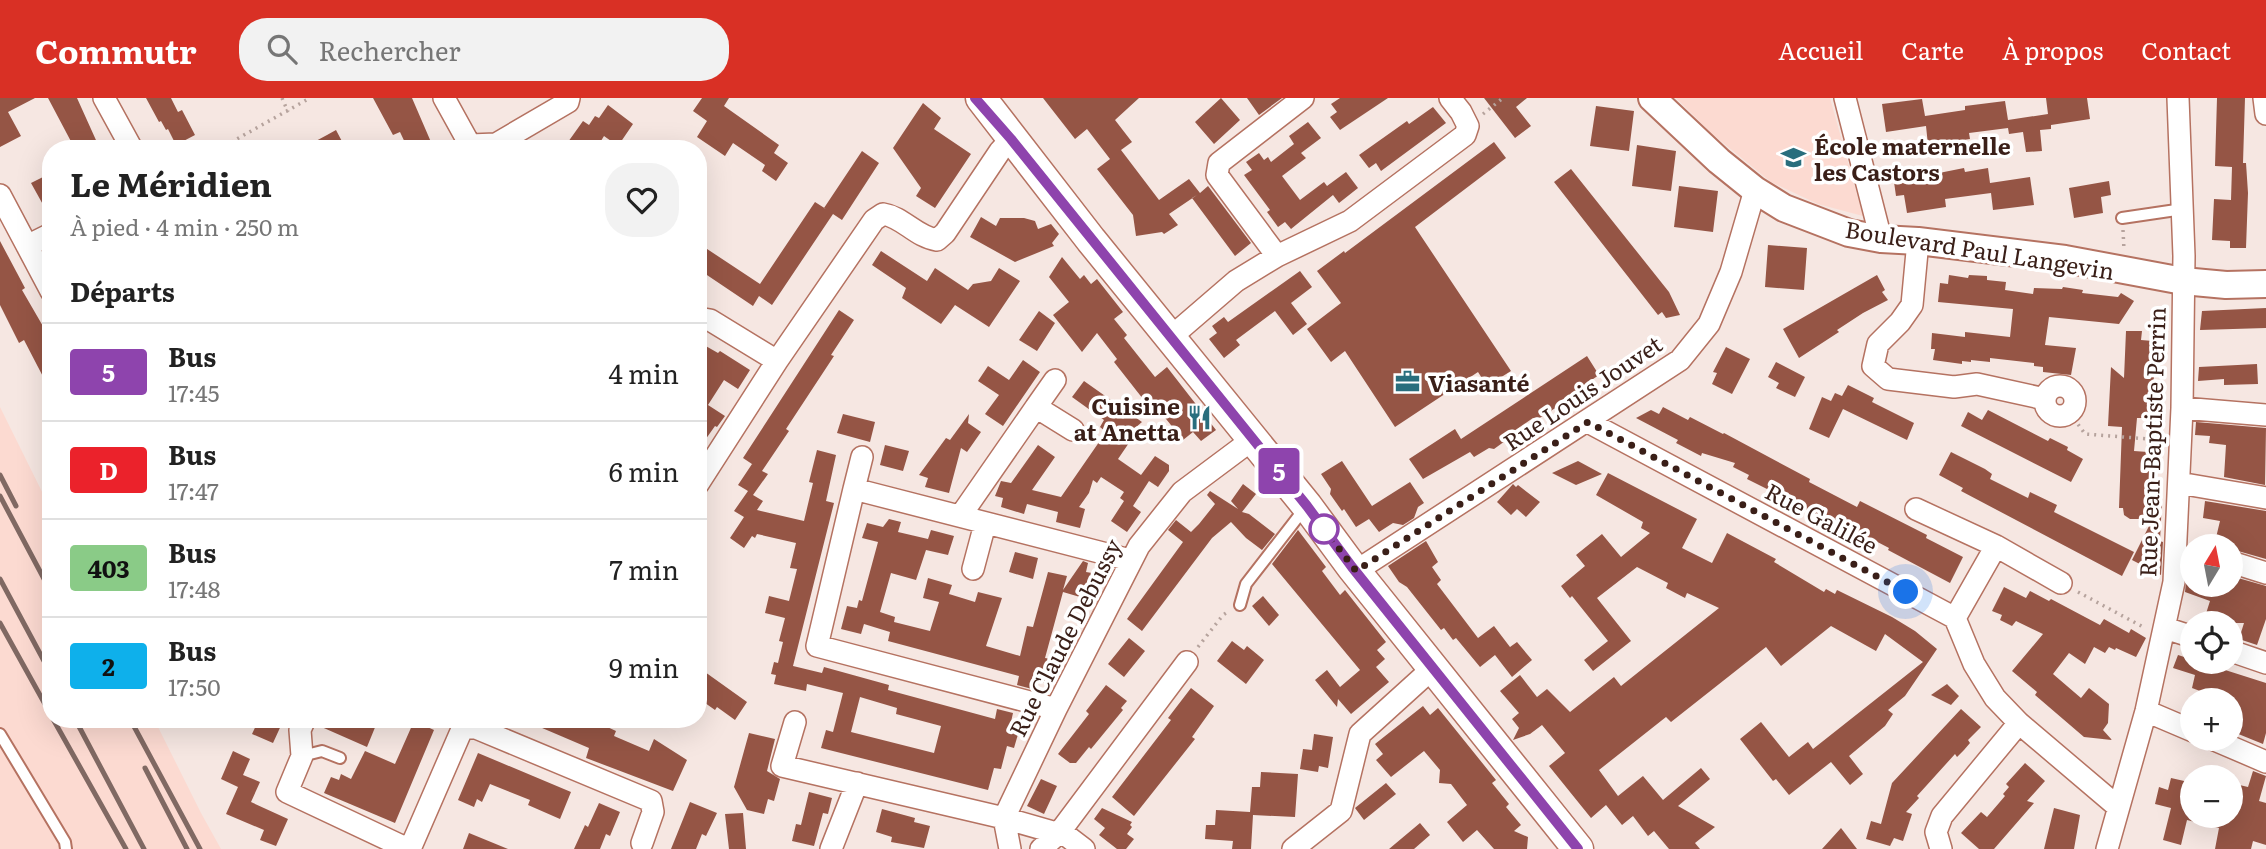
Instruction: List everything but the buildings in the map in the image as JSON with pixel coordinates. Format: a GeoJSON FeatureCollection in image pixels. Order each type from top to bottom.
{"type":"FeatureCollection","features":[{"type":"Feature","properties":{"kind":"main road"},"geometry":{"type":"LineString","coordinates":[[975,98],[1307,506],[1578,849]]}},
{"type":"Feature","properties":{"kind":"main road"},"geometry":{"type":"LineString","coordinates":[[981,98],[1011,139]]}},
{"type":"Feature","properties":{"kind":"street"},"geometry":{"type":"LineString","coordinates":[[104,98],[127,140]]}},
{"type":"Feature","properties":{"kind":"street"},"geometry":{"type":"LineString","coordinates":[[444,98],[465,140]]}},
{"type":"Feature","properties":{"kind":"street"},"geometry":{"type":"LineString","coordinates":[[503,140],[568,102],[569,98]]}},
{"type":"Feature","properties":{"kind":"street"},"geometry":{"type":"LineString","coordinates":[[1277,256],[1217,175],[1219,163],[1303,98]]}},
{"type":"Feature","properties":{"kind":"street"},"geometry":{"type":"LineString","coordinates":[[1171,337],[1236,281],[1277,256],[1350,221],[1465,135],[1468,126],[1450,98]]}},
{"type":"Feature","properties":{"kind":"street","name":"Boulevard Paul Langevin"},"geometry":{"type":"LineString","coordinates":[[1652,98],[1718,161],[1755,190],[1784,208],[1849,233],[1881,239],[2065,259],[2183,281],[2226,285],[2266,284]]}},
{"type":"Feature","properties":{"kind":"street"},"geometry":{"type":"LineString","coordinates":[[1845,98],[1881,239]]}},
{"type":"Feature","properties":{"kind":"street","name":"Rue Jean-Baptiste Perrin"},"geometry":{"type":"LineString","coordinates":[[2178,98],[2183,209],[2179,483],[2184,534]]}},
{"type":"Feature","properties":{"kind":"street"},"geometry":{"type":"LineString","coordinates":[[2264,98],[2266,114]]}},
{"type":"Feature","properties":{"kind":"street"},"geometry":{"type":"LineString","coordinates":[[707,470],[777,361],[874,220],[883,214],[891,215],[926,239],[937,240],[946,233],[1000,151],[1011,139]]}},
{"type":"Feature","properties":{"kind":"street","name":"Rue Louis Jouvet"},"geometry":{"type":"LineString","coordinates":[[1356,571],[1680,360],[1709,324],[1731,272],[1755,190]]}},
{"type":"Feature","properties":{"kind":"street"},"geometry":{"type":"LineString","coordinates":[[0,195],[42,275]]}},
{"type":"Feature","properties":{"kind":"street"},"geometry":{"type":"LineString","coordinates":[[27,246],[42,238]]}},
{"type":"Feature","properties":{"kind":"street"},"geometry":{"type":"LineString","coordinates":[[1918,241],[1912,305],[1900,322],[1878,344],[1872,366],[1888,379],[1954,387],[1977,384],[2045,399],[2051,389],[2062,386],[2072,391],[2076,403],[2070,413]]}},
{"type":"Feature","properties":{"kind":"street"},"geometry":{"type":"LineString","coordinates":[[707,320],[777,361]]}},
{"type":"Feature","properties":{"kind":"street"},"geometry":{"type":"LineString","coordinates":[[961,515],[1055,380]]}},
{"type":"Feature","properties":{"kind":"street"},"geometry":{"type":"LineString","coordinates":[[1036,407],[1073,430]]}},
{"type":"Feature","properties":{"kind":"street"},"geometry":{"type":"LineString","coordinates":[[2182,408],[2266,415]]}},
{"type":"Feature","properties":{"kind":"street","name":"Rue Galilée"},"geometry":{"type":"LineString","coordinates":[[1588,422],[1955,618]]}},
{"type":"Feature","properties":{"kind":"street","name":"Rue Claude Debussy"},"geometry":{"type":"LineString","coordinates":[[1004,818],[1130,560],[1182,492],[1253,439]]}},
{"type":"Feature","properties":{"kind":"street"},"geometry":{"type":"LineString","coordinates":[[862,457],[817,646],[1056,709]]}},
{"type":"Feature","properties":{"kind":"street"},"geometry":{"type":"LineString","coordinates":[[2179,483],[2266,498]]}},
{"type":"Feature","properties":{"kind":"street"},"geometry":{"type":"LineString","coordinates":[[854,489],[1130,560]]}},
{"type":"Feature","properties":{"kind":"street"},"geometry":{"type":"LineString","coordinates":[[1916,509],[1996,546],[2061,583]]}},
{"type":"Feature","properties":{"kind":"street"},"geometry":{"type":"LineString","coordinates":[[973,569],[985,524]]}},
{"type":"Feature","properties":{"kind":"street"},"geometry":{"type":"LineString","coordinates":[[1996,546],[1955,618],[1974,664],[1994,698],[2118,807]]}},
{"type":"Feature","properties":{"kind":"street","name":"Rue Jean-Baptiste Perrin"},"geometry":{"type":"LineString","coordinates":[[2107,849],[2146,711],[2180,563]]}},
{"type":"Feature","properties":{"kind":"street"},"geometry":{"type":"LineString","coordinates":[[2244,566],[2266,573]]}},
{"type":"Feature","properties":{"kind":"street"},"geometry":{"type":"LineString","coordinates":[[2164,633],[2180,635]]}},
{"type":"Feature","properties":{"kind":"street"},"geometry":{"type":"LineString","coordinates":[[2243,655],[2266,663]]}},
{"type":"Feature","properties":{"kind":"street"},"geometry":{"type":"LineString","coordinates":[[1041,849],[1059,834],[1187,662]]}},
{"type":"Feature","properties":{"kind":"street"},"geometry":{"type":"LineString","coordinates":[[1293,849],[1341,811],[1360,734],[1434,667]]}},
{"type":"Feature","properties":{"kind":"street"},"geometry":{"type":"LineString","coordinates":[[2146,711],[2180,725]]}},
{"type":"Feature","properties":{"kind":"street"},"geometry":{"type":"LineString","coordinates":[[795,722],[782,766],[1004,818],[1059,834],[1084,849]]}},
{"type":"Feature","properties":{"kind":"street"},"geometry":{"type":"LineString","coordinates":[[1941,849],[1936,832],[1942,816],[2020,723]]}},
{"type":"Feature","properties":{"kind":"street"},"geometry":{"type":"LineString","coordinates":[[301,728],[302,756],[287,792],[409,849],[459,728]]}},
{"type":"Feature","properties":{"kind":"street"},"geometry":{"type":"LineString","coordinates":[[476,728],[651,801],[653,812],[645,846]]}},
{"type":"Feature","properties":{"kind":"street"},"geometry":{"type":"LineString","coordinates":[[2240,751],[2266,762]]}},
{"type":"Feature","properties":{"kind":"street"},"geometry":{"type":"LineString","coordinates":[[831,849],[856,783]]}},
{"type":"Feature","properties":{"kind":"street"},"geometry":{"type":"LineString","coordinates":[[1004,818],[1010,849]]}},
{"type":"Feature","properties":{"kind":"lane"},"geometry":{"type":"LineString","coordinates":[[2122,218],[2183,209]]}},
{"type":"Feature","properties":{"kind":"lane"},"geometry":{"type":"LineString","coordinates":[[1240,605],[1246,584],[1307,506]]}},
{"type":"Feature","properties":{"kind":"lane"},"geometry":{"type":"LineString","coordinates":[[0,734],[65,842],[66,849]]}},
{"type":"Feature","properties":{"kind":"lane"},"geometry":{"type":"LineString","coordinates":[[302,756],[322,751],[340,758]]}},
{"type":"Feature","properties":{"kind":"path"},"geometry":{"type":"LineString","coordinates":[[282,98],[288,112]]}},
{"type":"Feature","properties":{"kind":"path"},"geometry":{"type":"LineString","coordinates":[[236,140],[310,98]]}},
{"type":"Feature","properties":{"kind":"path"},"geometry":{"type":"LineString","coordinates":[[1468,126],[1503,98]]}},
{"type":"Feature","properties":{"kind":"path"},"geometry":{"type":"LineString","coordinates":[[2121,270],[2125,247],[2122,218]]}},
{"type":"Feature","properties":{"kind":"path"},"geometry":{"type":"LineString","coordinates":[[2070,413],[2085,434],[2180,441]]}},
{"type":"Feature","properties":{"kind":"path"},"geometry":{"type":"LineString","coordinates":[[2061,583],[2164,633]]}},
{"type":"Feature","properties":{"kind":"path"},"geometry":{"type":"LineString","coordinates":[[1187,662],[1223,615],[1240,605]]}},
{"type":"Feature","properties":{"kind":"shaded area","name":"École maternelle les Castors"},"geometry":{"type":"Polygon","coordinates":[[[1676,98],[1830,98],[1863,216],[1818,204],[1771,182],[1711,133],[1676,98]]]}},
{"type":"Feature","properties":{"kind":"shaded area"},"geometry":{"type":"Polygon","coordinates":[[[0,407],[42,492],[42,728],[158,728],[221,849],[0,849],[0,407]]]}},
{"type":"Feature","properties":{"kind":"railway"},"geometry":{"type":"LineString","coordinates":[[0,475],[16,506]]}},
{"type":"Feature","properties":{"kind":"railway"},"geometry":{"type":"LineString","coordinates":[[0,496],[42,575]]}},
{"type":"Feature","properties":{"kind":"railway"},"geometry":{"type":"LineString","coordinates":[[0,579],[42,657]]}},
{"type":"Feature","properties":{"kind":"railway"},"geometry":{"type":"LineString","coordinates":[[0,623],[42,699]]}},
{"type":"Feature","properties":{"kind":"railway"},"geometry":{"type":"LineString","coordinates":[[58,728],[126,849]]}},
{"type":"Feature","properties":{"kind":"railway"},"geometry":{"type":"LineString","coordinates":[[80,728],[144,849]]}},
{"type":"Feature","properties":{"kind":"railway"},"geometry":{"type":"LineString","coordinates":[[135,728],[200,849]]}},
{"type":"Feature","properties":{"kind":"railway"},"geometry":{"type":"LineString","coordinates":[[145,768],[187,849]]}},
{"type":"Feature","properties":{"kind":"bus line","name":"5"},"geometry":{"type":"LineString","coordinates":[[975,98],[1267,456],[1352,567],[1578,849]]}},
{"type":"Feature","properties":{"kind":"place","name":"École maternelle les Castors"},"geometry":{"type":"Point","coordinates":[1794,158]}},
{"type":"Feature","properties":{"kind":"place","name":"Viasanté"},"geometry":{"type":"Point","coordinates":[1408,382]}},
{"type":"Feature","properties":{"kind":"place","name":"Cuisine at Anetta"},"geometry":{"type":"Point","coordinates":[1200,418]}},
{"type":"Feature","properties":{"kind":"route"},"geometry":{"type":"LineString","coordinates":[[1324,529],[1356,571],[1588,422],[1906,592]]}}]}
